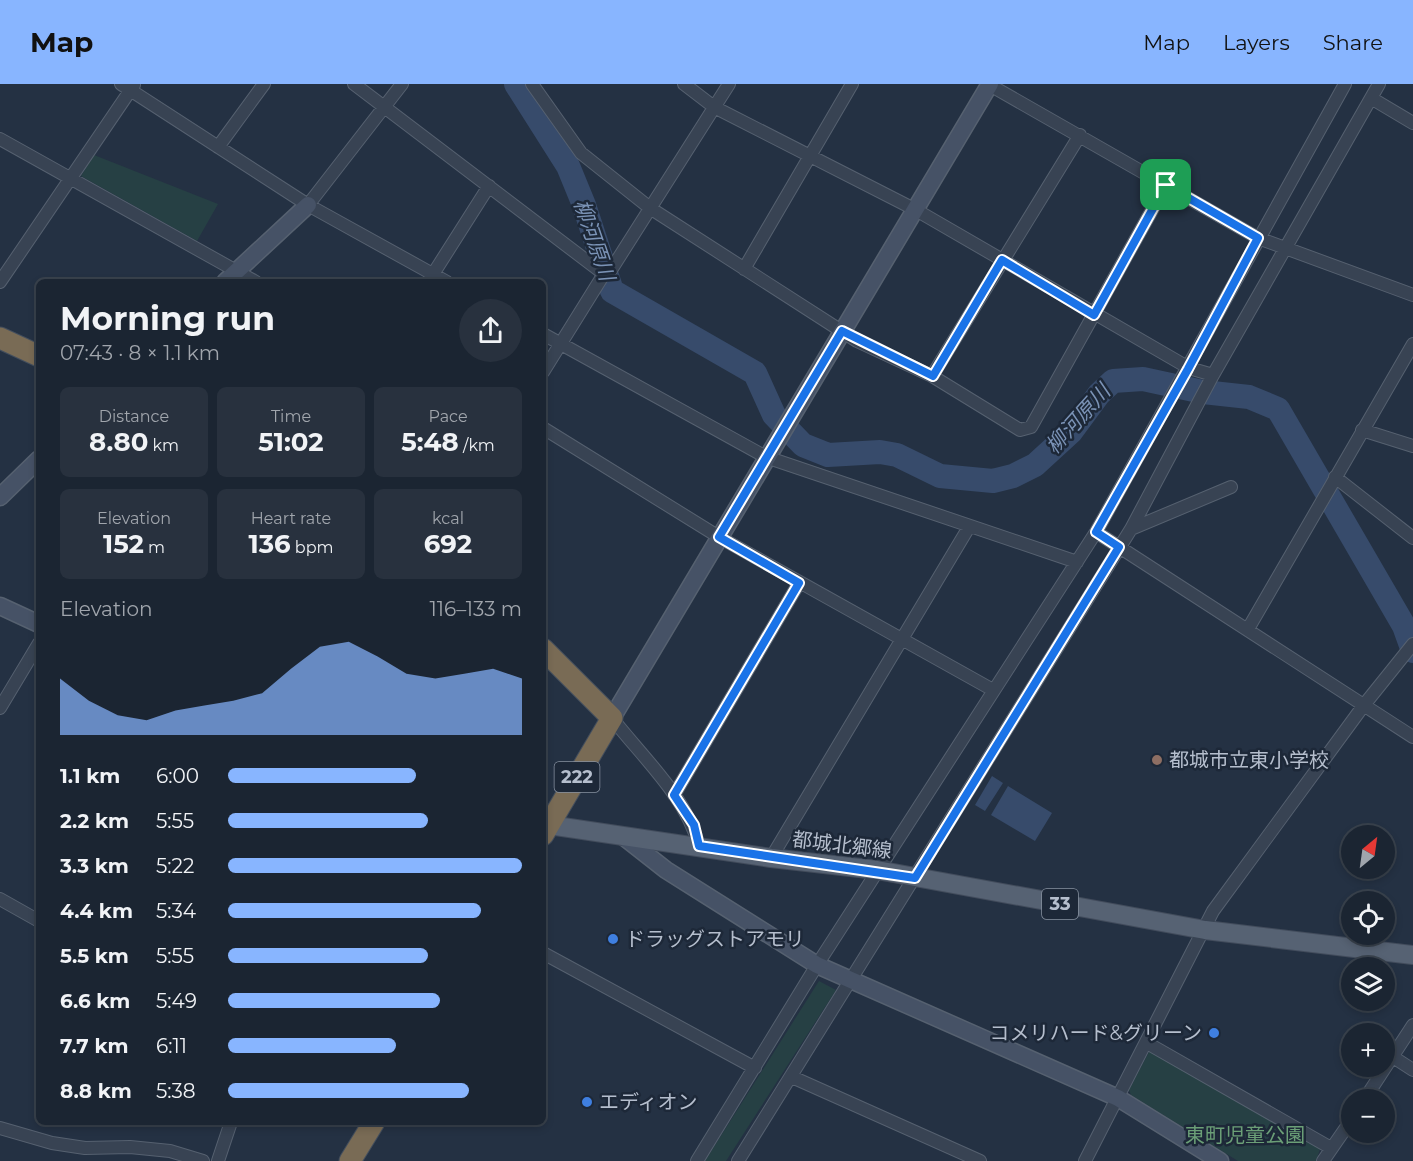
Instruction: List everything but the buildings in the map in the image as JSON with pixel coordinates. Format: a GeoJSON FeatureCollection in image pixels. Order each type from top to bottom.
{"type":"FeatureCollection","features":[{"type":"Feature","properties":{"kind":"highway"},"geometry":{"type":"LineString","coordinates":[[0,338],[36,355]]}},
{"type":"Feature","properties":{"kind":"highway"},"geometry":{"type":"LineString","coordinates":[[546,652],[612,718]]}},
{"type":"Feature","properties":{"kind":"highway","name":"222"},"geometry":{"type":"LineString","coordinates":[[546,826],[612,718]]}},
{"type":"Feature","properties":{"kind":"highway"},"geometry":{"type":"LineString","coordinates":[[351,1161],[372,1125]]}},
{"type":"Feature","properties":{"kind":"main road","name":"都城北郷線"},"geometry":{"type":"LineString","coordinates":[[546,828],[878,870],[1205,930],[1413,955]]}},
{"type":"Feature","properties":{"kind":"street"},"geometry":{"type":"LineString","coordinates":[[218,147],[264,84]]}},
{"type":"Feature","properties":{"kind":"street"},"geometry":{"type":"LineString","coordinates":[[354,84],[607,272]]}},
{"type":"Feature","properties":{"kind":"street"},"geometry":{"type":"LineString","coordinates":[[0,139],[70,178],[230,277],[308,205],[402,84]]}},
{"type":"Feature","properties":{"kind":"street"},"geometry":{"type":"LineString","coordinates":[[532,84],[581,153],[650,208],[842,331],[933,376],[1020,430],[1030,427],[1166,185]]}},
{"type":"Feature","properties":{"kind":"street"},"geometry":{"type":"LineString","coordinates":[[684,84],[714,107],[916,210],[1189,369],[1213,375]]}},
{"type":"Feature","properties":{"kind":"street"},"geometry":{"type":"LineString","coordinates":[[546,367],[729,84]]}},
{"type":"Feature","properties":{"kind":"street"},"geometry":{"type":"LineString","coordinates":[[744,269],[852,84]]}},
{"type":"Feature","properties":{"kind":"street"},"geometry":{"type":"LineString","coordinates":[[699,846],[694,825],[674,795],[612,718],[989,84],[1258,238],[1413,295]]}},
{"type":"Feature","properties":{"kind":"street"},"geometry":{"type":"LineString","coordinates":[[697,1161],[817,965],[1096,532],[1189,369],[1258,238],[1345,84]]}},
{"type":"Feature","properties":{"kind":"street"},"geometry":{"type":"LineString","coordinates":[[738,1161],[1131,529],[1213,375],[1379,84]]}},
{"type":"Feature","properties":{"kind":"street"},"geometry":{"type":"LineString","coordinates":[[0,282],[128,86],[308,205],[430,278],[489,186]]}},
{"type":"Feature","properties":{"kind":"street"},"geometry":{"type":"LineString","coordinates":[[1371,98],[1413,123]]}},
{"type":"Feature","properties":{"kind":"street"},"geometry":{"type":"LineString","coordinates":[[933,376],[1080,135]]}},
{"type":"Feature","properties":{"kind":"street"},"geometry":{"type":"LineString","coordinates":[[546,336],[766,457],[1077,562]]}},
{"type":"Feature","properties":{"kind":"street"},"geometry":{"type":"LineString","coordinates":[[1248,629],[1413,344]]}},
{"type":"Feature","properties":{"kind":"street"},"geometry":{"type":"LineString","coordinates":[[546,430],[719,537],[993,690]]}},
{"type":"Feature","properties":{"kind":"street"},"geometry":{"type":"LineString","coordinates":[[1362,430],[1413,446]]}},
{"type":"Feature","properties":{"kind":"street"},"geometry":{"type":"LineString","coordinates":[[0,497],[36,462]]}},
{"type":"Feature","properties":{"kind":"street"},"geometry":{"type":"LineString","coordinates":[[1335,477],[1413,538]]}},
{"type":"Feature","properties":{"kind":"street"},"geometry":{"type":"LineString","coordinates":[[1131,529],[1231,487]]}},
{"type":"Feature","properties":{"kind":"street"},"geometry":{"type":"LineString","coordinates":[[771,858],[969,527]]}},
{"type":"Feature","properties":{"kind":"street"},"geometry":{"type":"LineString","coordinates":[[1096,532],[1413,737]]}},
{"type":"Feature","properties":{"kind":"street"},"geometry":{"type":"LineString","coordinates":[[674,795],[799,583]]}},
{"type":"Feature","properties":{"kind":"street"},"geometry":{"type":"LineString","coordinates":[[0,606],[36,621]]}},
{"type":"Feature","properties":{"kind":"street"},"geometry":{"type":"LineString","coordinates":[[0,708],[36,648]]}},
{"type":"Feature","properties":{"kind":"street"},"geometry":{"type":"LineString","coordinates":[[1086,1161],[1213,911],[1364,705],[1409,649]]}},
{"type":"Feature","properties":{"kind":"street"},"geometry":{"type":"LineString","coordinates":[[624,837],[666,870],[817,965],[1118,1098],[1221,1161]]}},
{"type":"Feature","properties":{"kind":"street"},"geometry":{"type":"LineString","coordinates":[[0,899],[36,919]]}},
{"type":"Feature","properties":{"kind":"street"},"geometry":{"type":"LineString","coordinates":[[546,955],[755,1068]]}},
{"type":"Feature","properties":{"kind":"street"},"geometry":{"type":"LineString","coordinates":[[1395,1055],[1413,1025]]}},
{"type":"Feature","properties":{"kind":"street"},"geometry":{"type":"LineString","coordinates":[[1147,1043],[1331,1148]]}},
{"type":"Feature","properties":{"kind":"street"},"geometry":{"type":"LineString","coordinates":[[1395,1059],[1413,1070]]}},
{"type":"Feature","properties":{"kind":"street"},"geometry":{"type":"LineString","coordinates":[[792,1077],[980,1161]]}},
{"type":"Feature","properties":{"kind":"street"},"geometry":{"type":"LineString","coordinates":[[218,1161],[230,1125]]}},
{"type":"Feature","properties":{"kind":"street"},"geometry":{"type":"LineString","coordinates":[[0,1128],[52,1143],[85,1148],[129,1147],[170,1151],[203,1161]]}},
{"type":"Feature","properties":{"kind":"street"},"geometry":{"type":"LineString","coordinates":[[1323,1161],[1341,1134]]}},
{"type":"Feature","properties":{"kind":"green space"},"geometry":{"type":"Polygon","coordinates":[[[94,155],[218,204],[197,241],[81,176],[94,155]]]}},
{"type":"Feature","properties":{"kind":"green space"},"geometry":{"type":"Polygon","coordinates":[[[819,981],[836,990],[726,1161],[705,1161],[819,981]]]}},
{"type":"Feature","properties":{"kind":"green space","name":"東町児童公園"},"geometry":{"type":"Polygon","coordinates":[[[1154,1050],[1320,1149],[1316,1161],[1238,1161],[1131,1095],[1129,1090],[1149,1052],[1154,1050]]]}},
{"type":"Feature","properties":{"kind":"water"},"geometry":{"type":"Polygon","coordinates":[[[992,776],[1003,783],[985,811],[975,805],[992,776]]]}},
{"type":"Feature","properties":{"kind":"water"},"geometry":{"type":"Polygon","coordinates":[[[1008,786],[1052,813],[1035,841],[991,815],[1008,786]]]}},
{"type":"Feature","properties":{"kind":"waterway","name":"柳河原川"},"geometry":{"type":"LineString","coordinates":[[516,84],[568,166],[584,205],[612,291],[755,373],[774,415],[803,445],[828,455],[880,452],[897,455],[940,476],[993,481],[1013,476],[1035,465],[1071,432],[1099,394],[1113,381],[1143,379],[1203,392],[1249,397],[1278,409],[1404,626],[1413,651]]}},
{"type":"Feature","properties":{"kind":"place","name":"都城市立東小学校"},"geometry":{"type":"Point","coordinates":[1157,760]}},
{"type":"Feature","properties":{"kind":"place","name":"ドラッグストアモリ"},"geometry":{"type":"Point","coordinates":[613,939]}},
{"type":"Feature","properties":{"kind":"place","name":"コメリハード&グリーン"},"geometry":{"type":"Point","coordinates":[1214,1033]}},
{"type":"Feature","properties":{"kind":"place","name":"エディオン"},"geometry":{"type":"Point","coordinates":[587,1102]}},
{"type":"Feature","properties":{"kind":"route"},"geometry":{"type":"LineString","coordinates":[[1166,185],[1258,238],[1188,369],[1096,532],[1119,547],[915,878],[878,870],[771,858],[699,846],[694,825],[674,795],[799,583],[719,537],[842,331],[857,341],[933,376],[1002,260],[1094,315],[1166,185]]}}]}
